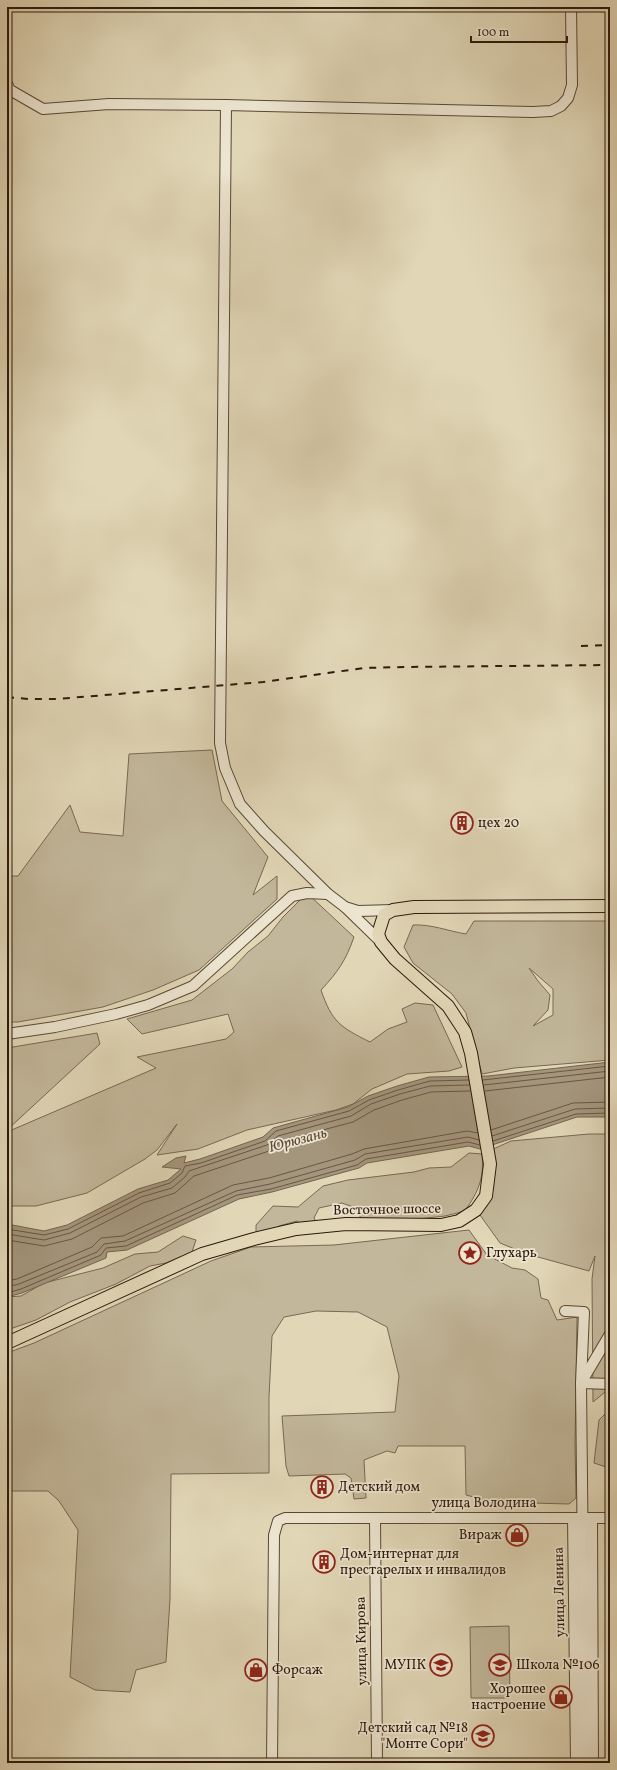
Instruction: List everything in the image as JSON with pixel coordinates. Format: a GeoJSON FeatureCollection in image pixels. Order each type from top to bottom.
{"type":"FeatureCollection","features":[{"type":"Feature","properties":{"kind":"main road"},"geometry":{"type":"LineString","coordinates":[[381,942],[378,934],[380,925],[384,915],[392,910],[414,907],[610,906]]}},
{"type":"Feature","properties":{"kind":"main road","name":"Восточное шоссе"},"geometry":{"type":"LineString","coordinates":[[7,1343],[202,1254],[254,1239],[296,1229],[346,1224],[441,1225],[459,1221],[476,1210],[486,1196],[490,1164],[471,1054],[465,1032],[448,1006],[434,992],[414,976],[381,942]]}},
{"type":"Feature","properties":{"kind":"street"},"geometry":{"type":"LineString","coordinates":[[7,84],[10,90],[43,109],[109,104],[226,105],[533,112],[551,111],[561,106],[568,98],[572,85],[571,7]]}},
{"type":"Feature","properties":{"kind":"street","name":"Восточное шоссе"},"geometry":{"type":"LineString","coordinates":[[226,105],[220,743],[225,768],[240,804],[264,831],[328,894],[345,907],[381,942]]}},
{"type":"Feature","properties":{"kind":"street"},"geometry":{"type":"LineString","coordinates":[[7,1034],[55,1027],[116,1014],[148,1005],[193,986],[292,896],[307,893],[328,894]]}},
{"type":"Feature","properties":{"kind":"street"},"geometry":{"type":"LineString","coordinates":[[345,907],[358,911],[392,910]]}},
{"type":"Feature","properties":{"kind":"street"},"geometry":{"type":"LineString","coordinates":[[566,1311],[584,1312],[582,1383],[582,1517],[585,1763]]}},
{"type":"Feature","properties":{"kind":"street"},"geometry":{"type":"LineString","coordinates":[[582,1383],[610,1334]]}},
{"type":"Feature","properties":{"kind":"street"},"geometry":{"type":"LineString","coordinates":[[582,1383],[610,1384]]}},
{"type":"Feature","properties":{"kind":"street"},"geometry":{"type":"LineString","coordinates":[[582,1517],[593,1763]]}},
{"type":"Feature","properties":{"kind":"street","name":"улица Ленина"},"geometry":{"type":"LineString","coordinates":[[576,1763],[575,1616],[582,1517]]}},
{"type":"Feature","properties":{"kind":"street","name":"улица Володина"},"geometry":{"type":"LineString","coordinates":[[272,1763],[274,1535],[278,1521],[285,1518],[610,1518]]}},
{"type":"Feature","properties":{"kind":"street","name":"улица Кирова"},"geometry":{"type":"LineString","coordinates":[[375,1518],[377,1763]]}},
{"type":"Feature","properties":{"kind":"shaded area"},"geometry":{"type":"Polygon","coordinates":[[[212,750],[222,801],[268,857],[253,895],[277,876],[277,899],[199,970],[153,990],[103,1007],[18,1022],[7,1022],[7,876],[18,876],[70,805],[80,832],[123,836],[129,754],[212,750]]]}},
{"type":"Feature","properties":{"kind":"shaded area"},"geometry":{"type":"Polygon","coordinates":[[[307,893],[354,937],[341,965],[321,990],[333,1017],[351,1032],[370,1042],[388,1029],[407,1022],[402,1009],[415,1003],[433,1005],[462,1067],[449,1071],[407,1074],[372,1089],[353,1104],[336,1110],[247,1130],[198,1149],[157,1155],[177,1124],[157,1150],[145,1159],[87,1193],[36,1206],[7,1206],[7,1132],[156,1068],[137,1057],[226,1039],[234,1032],[228,1014],[142,1034],[127,1019],[192,1000],[232,969],[248,952],[268,936],[283,917],[307,893]]]}},
{"type":"Feature","properties":{"kind":"shaded area"},"geometry":{"type":"Polygon","coordinates":[[[474,921],[610,921],[610,1060],[514,1068],[482,1074],[466,1013],[452,994],[413,963],[404,947],[413,925],[433,927],[466,934],[474,921]],[[529,968],[550,995],[548,1010],[533,1026],[553,1015],[553,989],[529,968]]]}},
{"type":"Feature","properties":{"kind":"shaded area"},"geometry":{"type":"Polygon","coordinates":[[[97,1033],[100,1044],[7,1130],[7,1048],[97,1033]]]}},
{"type":"Feature","properties":{"kind":"shaded area"},"geometry":{"type":"Polygon","coordinates":[[[589,1134],[610,1134],[610,1388],[593,1402],[592,1279],[595,1256],[589,1271],[527,1254],[500,1243],[480,1215],[485,1204],[491,1150],[511,1141],[589,1134]]]}},
{"type":"Feature","properties":{"kind":"shaded area"},"geometry":{"type":"Polygon","coordinates":[[[469,1153],[482,1154],[482,1170],[480,1184],[465,1211],[445,1216],[364,1225],[356,1208],[342,1203],[319,1208],[314,1218],[319,1226],[307,1228],[297,1221],[279,1226],[276,1231],[256,1233],[256,1225],[273,1206],[298,1207],[323,1186],[348,1180],[414,1172],[429,1168],[451,1167],[469,1153]]]}},
{"type":"Feature","properties":{"kind":"shaded area"},"geometry":{"type":"Polygon","coordinates":[[[469,1230],[487,1255],[512,1268],[525,1270],[538,1279],[541,1298],[548,1300],[557,1320],[577,1317],[575,1444],[576,1498],[569,1504],[493,1502],[466,1495],[465,1446],[398,1446],[395,1453],[387,1451],[364,1460],[366,1498],[354,1499],[351,1478],[345,1474],[289,1476],[286,1466],[282,1416],[395,1412],[399,1376],[387,1327],[358,1312],[316,1311],[284,1317],[272,1336],[269,1397],[269,1473],[171,1474],[170,1599],[166,1662],[136,1670],[130,1692],[95,1690],[70,1677],[78,1530],[59,1501],[48,1491],[7,1491],[7,1353],[34,1343],[211,1261],[251,1247],[334,1245],[469,1230]]]}},
{"type":"Feature","properties":{"kind":"shaded area"},"geometry":{"type":"Polygon","coordinates":[[[183,1236],[196,1240],[192,1252],[166,1263],[150,1266],[116,1284],[70,1302],[36,1320],[7,1330],[7,1297],[21,1296],[44,1283],[103,1268],[135,1254],[158,1252],[183,1236]]]}},
{"type":"Feature","properties":{"kind":"shaded area"},"geometry":{"type":"Polygon","coordinates":[[[610,1409],[610,1500],[608,1500],[606,1467],[594,1463],[599,1420],[610,1409]]]}},
{"type":"Feature","properties":{"kind":"shaded area"},"geometry":{"type":"Polygon","coordinates":[[[509,1626],[510,1698],[471,1698],[470,1627],[509,1626]]]}},
{"type":"Feature","properties":{"kind":"shaded area"},"geometry":{"type":"Polygon","coordinates":[[[367,1759],[367,1763],[281,1763],[281,1760],[367,1759]]]}},
{"type":"Feature","properties":{"kind":"water","name":"Юрюзань"},"geometry":{"type":"Polygon","coordinates":[[[610,1062],[610,1117],[577,1117],[480,1149],[469,1146],[367,1163],[359,1168],[272,1192],[239,1199],[127,1250],[107,1252],[106,1258],[22,1293],[7,1297],[7,1224],[44,1231],[67,1225],[138,1189],[168,1180],[181,1169],[162,1167],[176,1158],[186,1156],[184,1163],[200,1159],[263,1137],[273,1128],[348,1107],[368,1096],[429,1077],[488,1076],[610,1062]]]}},
{"type":"Feature","properties":{"kind":"railway"},"geometry":{"type":"LineString","coordinates":[[581,646],[610,645]]}},
{"type":"Feature","properties":{"kind":"railway"},"geometry":{"type":"LineString","coordinates":[[7,697],[57,699],[263,682],[364,668],[610,665]]}},
{"type":"Feature","properties":{"kind":"place","name":"цех 20"},"geometry":{"type":"Point","coordinates":[462,823]}},
{"type":"Feature","properties":{"kind":"place","name":"Глухарь"},"geometry":{"type":"Point","coordinates":[470,1253]}},
{"type":"Feature","properties":{"kind":"place","name":"Детский дом"},"geometry":{"type":"Point","coordinates":[322,1487]}},
{"type":"Feature","properties":{"kind":"place","name":"Вираж"},"geometry":{"type":"Point","coordinates":[517,1535]}},
{"type":"Feature","properties":{"kind":"place","name":"Дом-интернат для престарелых и инвалидов"},"geometry":{"type":"Point","coordinates":[324,1562]}},
{"type":"Feature","properties":{"kind":"place","name":"МУПК"},"geometry":{"type":"Point","coordinates":[441,1665]}},
{"type":"Feature","properties":{"kind":"place","name":"Школа №106"},"geometry":{"type":"Point","coordinates":[500,1665]}},
{"type":"Feature","properties":{"kind":"place","name":"Форсаж"},"geometry":{"type":"Point","coordinates":[256,1670]}},
{"type":"Feature","properties":{"kind":"place","name":"Хорошее настроение"},"geometry":{"type":"Point","coordinates":[561,1697]}},
{"type":"Feature","properties":{"kind":"place","name":"Детский сад №18 \"Монте Сори\""},"geometry":{"type":"Point","coordinates":[483,1736]}}]}
